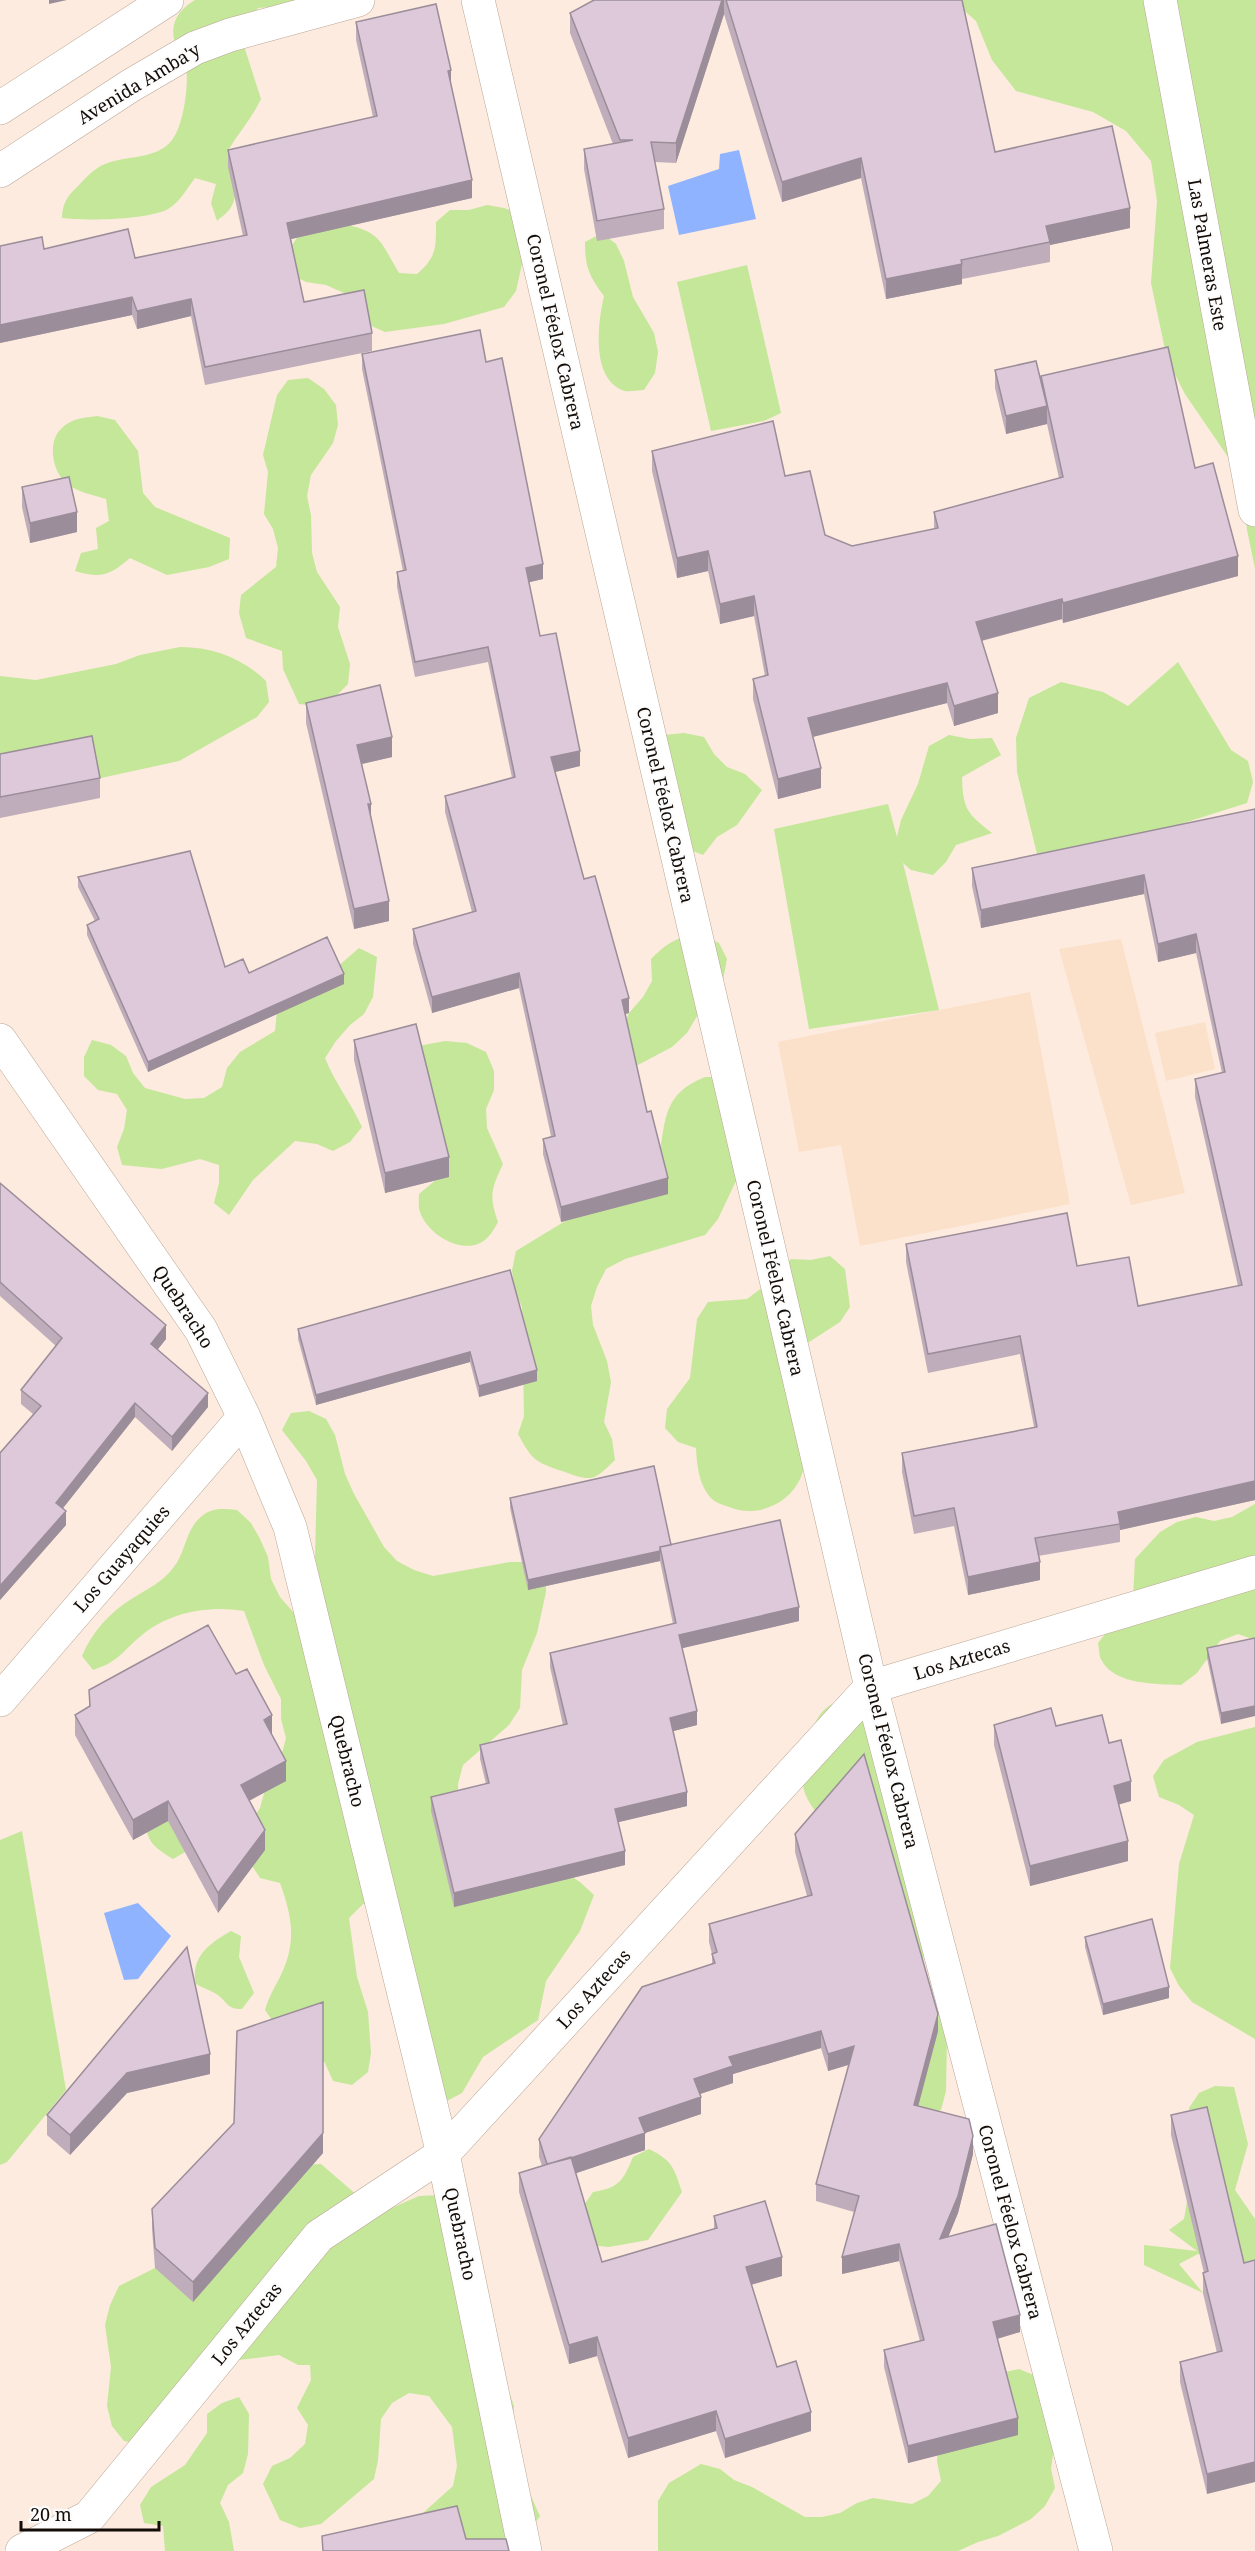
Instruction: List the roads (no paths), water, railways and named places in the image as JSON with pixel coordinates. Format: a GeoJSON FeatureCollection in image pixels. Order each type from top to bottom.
{"type":"FeatureCollection","features":[{"type":"Feature","properties":{"kind":"street"},"geometry":{"type":"LineString","coordinates":[[0,108],[167,0]]}},
{"type":"Feature","properties":{"kind":"street","name":"Avenida Amba'y"},"geometry":{"type":"LineString","coordinates":[[0,171],[130,86],[195,48],[230,35],[358,0]]}},
{"type":"Feature","properties":{"kind":"street","name":"Coronel Féelox Cabrera"},"geometry":{"type":"LineString","coordinates":[[478,0],[871,1688],[1096,2551]]}},
{"type":"Feature","properties":{"kind":"street","name":"Las Palmeras Este"},"geometry":{"type":"LineString","coordinates":[[1160,0],[1245,416],[1255,510]]}},
{"type":"Feature","properties":{"kind":"street","name":"Quebracho"},"geometry":{"type":"LineString","coordinates":[[0,1040],[201,1330],[244,1417],[290,1527],[443,2154],[525,2551]]}},
{"type":"Feature","properties":{"kind":"street","name":"Los Guayaquies"},"geometry":{"type":"LineString","coordinates":[[0,1700],[244,1417]]}},
{"type":"Feature","properties":{"kind":"street","name":"Los Aztecas"},"geometry":{"type":"LineString","coordinates":[[22,2551],[89,2517],[319,2236],[443,2154],[871,1688],[1255,1572]]}},
{"type":"Feature","properties":{"kind":"water"},"geometry":{"type":"Polygon","coordinates":[[[739,150],[756,219],[679,235],[668,186],[719,169],[720,154],[739,150]]]}},
{"type":"Feature","properties":{"kind":"water"},"geometry":{"type":"Polygon","coordinates":[[[138,1903],[171,1936],[138,1979],[124,1980],[104,1913],[138,1903]]]}}]}
